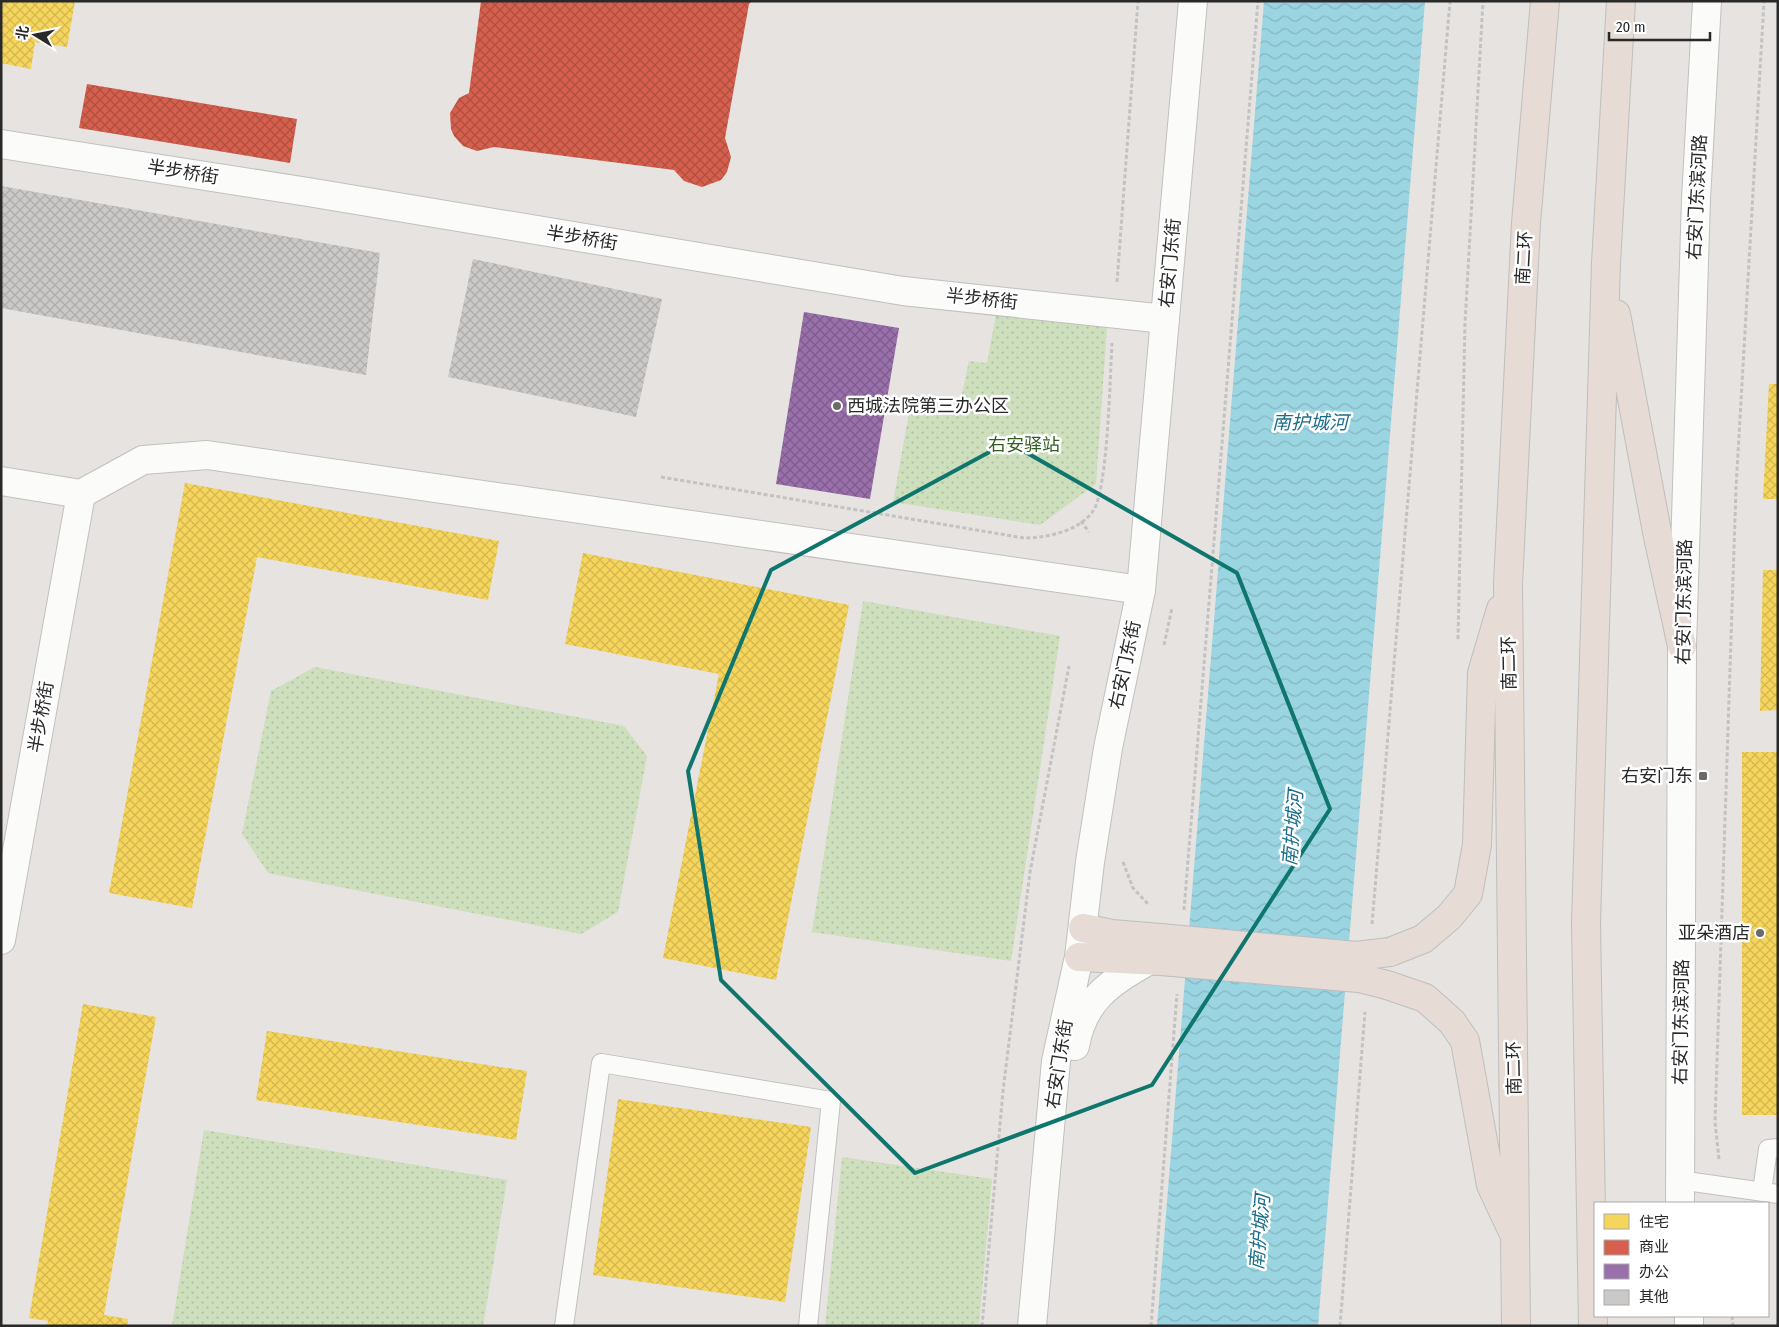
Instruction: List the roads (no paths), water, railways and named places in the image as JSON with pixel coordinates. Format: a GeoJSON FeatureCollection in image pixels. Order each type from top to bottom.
{"type":"FeatureCollection","features":[{"type":"Feature","properties":{"kind":"highway","name":"南二环"},"geometry":{"type":"LineString","coordinates":[[1516,1326],[1508,584],[1526,224],[1545,1]]}},
{"type":"Feature","properties":{"kind":"highway"},"geometry":{"type":"LineString","coordinates":[[1593,1326],[1586,923],[1606,263],[1621,1]]}},
{"type":"Feature","properties":{"kind":"highway"},"geometry":{"type":"LineString","coordinates":[[1606,263],[1658,537],[1682,646]]}},
{"type":"Feature","properties":{"kind":"highway"},"geometry":{"type":"LineString","coordinates":[[1079,958],[1157,953],[1356,956],[1390,952],[1423,939],[1450,917],[1468,894],[1477,845],[1482,673],[1508,584]]}},
{"type":"Feature","properties":{"kind":"highway"},"geometry":{"type":"LineString","coordinates":[[1083,928],[1112,934],[1157,953],[1360,978],[1425,998],[1452,1022],[1465,1041],[1491,1185],[1514,1236]]}},
{"type":"Feature","properties":{"kind":"street","name":"右安门东街"},"geometry":{"type":"LineString","coordinates":[[1032,1326],[1056,1062],[1079,958],[1090,862],[1108,748],[1141,590],[1193,1]]}},
{"type":"Feature","properties":{"kind":"street","name":"右安门东滨河路"},"geometry":{"type":"LineString","coordinates":[[1680,1192],[1682,646],[1696,199],[1707,1]]}},
{"type":"Feature","properties":{"kind":"street","name":"半步桥街"},"geometry":{"type":"LineString","coordinates":[[1,144],[308,192],[903,291],[1165,319]]}},
{"type":"Feature","properties":{"kind":"street"},"geometry":{"type":"LineString","coordinates":[[1,481],[81,494],[143,460],[207,455],[1141,590]]}},
{"type":"Feature","properties":{"kind":"street","name":"半步桥街"},"geometry":{"type":"LineString","coordinates":[[1,940],[81,494]]}},
{"type":"Feature","properties":{"kind":"street"},"geometry":{"type":"LineString","coordinates":[[1045,1326],[1072,1060],[1079,1026],[1100,992],[1122,975],[1157,953]]}},
{"type":"Feature","properties":{"kind":"lane"},"geometry":{"type":"LineString","coordinates":[[564,1326],[601,1063],[831,1101],[808,1326]]}},
{"type":"Feature","properties":{"kind":"lane"},"geometry":{"type":"LineString","coordinates":[[1680,1192],[1721,1185],[1770,1192],[1768,1149],[1778,1148]]}},
{"type":"Feature","properties":{"kind":"water","name":"南护城河"},"geometry":{"type":"Polygon","coordinates":[[[1264,1],[1425,1],[1318,1326],[1157,1326],[1264,1]]]}},
{"type":"Feature","properties":{"kind":"place","name":"西城法院第三办公区"},"geometry":{"type":"Point","coordinates":[837,406]}},
{"type":"Feature","properties":{"kind":"place","name":"右安门东"},"geometry":{"type":"Point","coordinates":[1703,776]}},
{"type":"Feature","properties":{"kind":"place","name":"亚朵酒店"},"geometry":{"type":"Point","coordinates":[1760,933]}},
{"type":"Feature","properties":{"kind":"park label","name":"右安驿站"},"geometry":{"type":"Point","coordinates":[1024,445]}}]}
